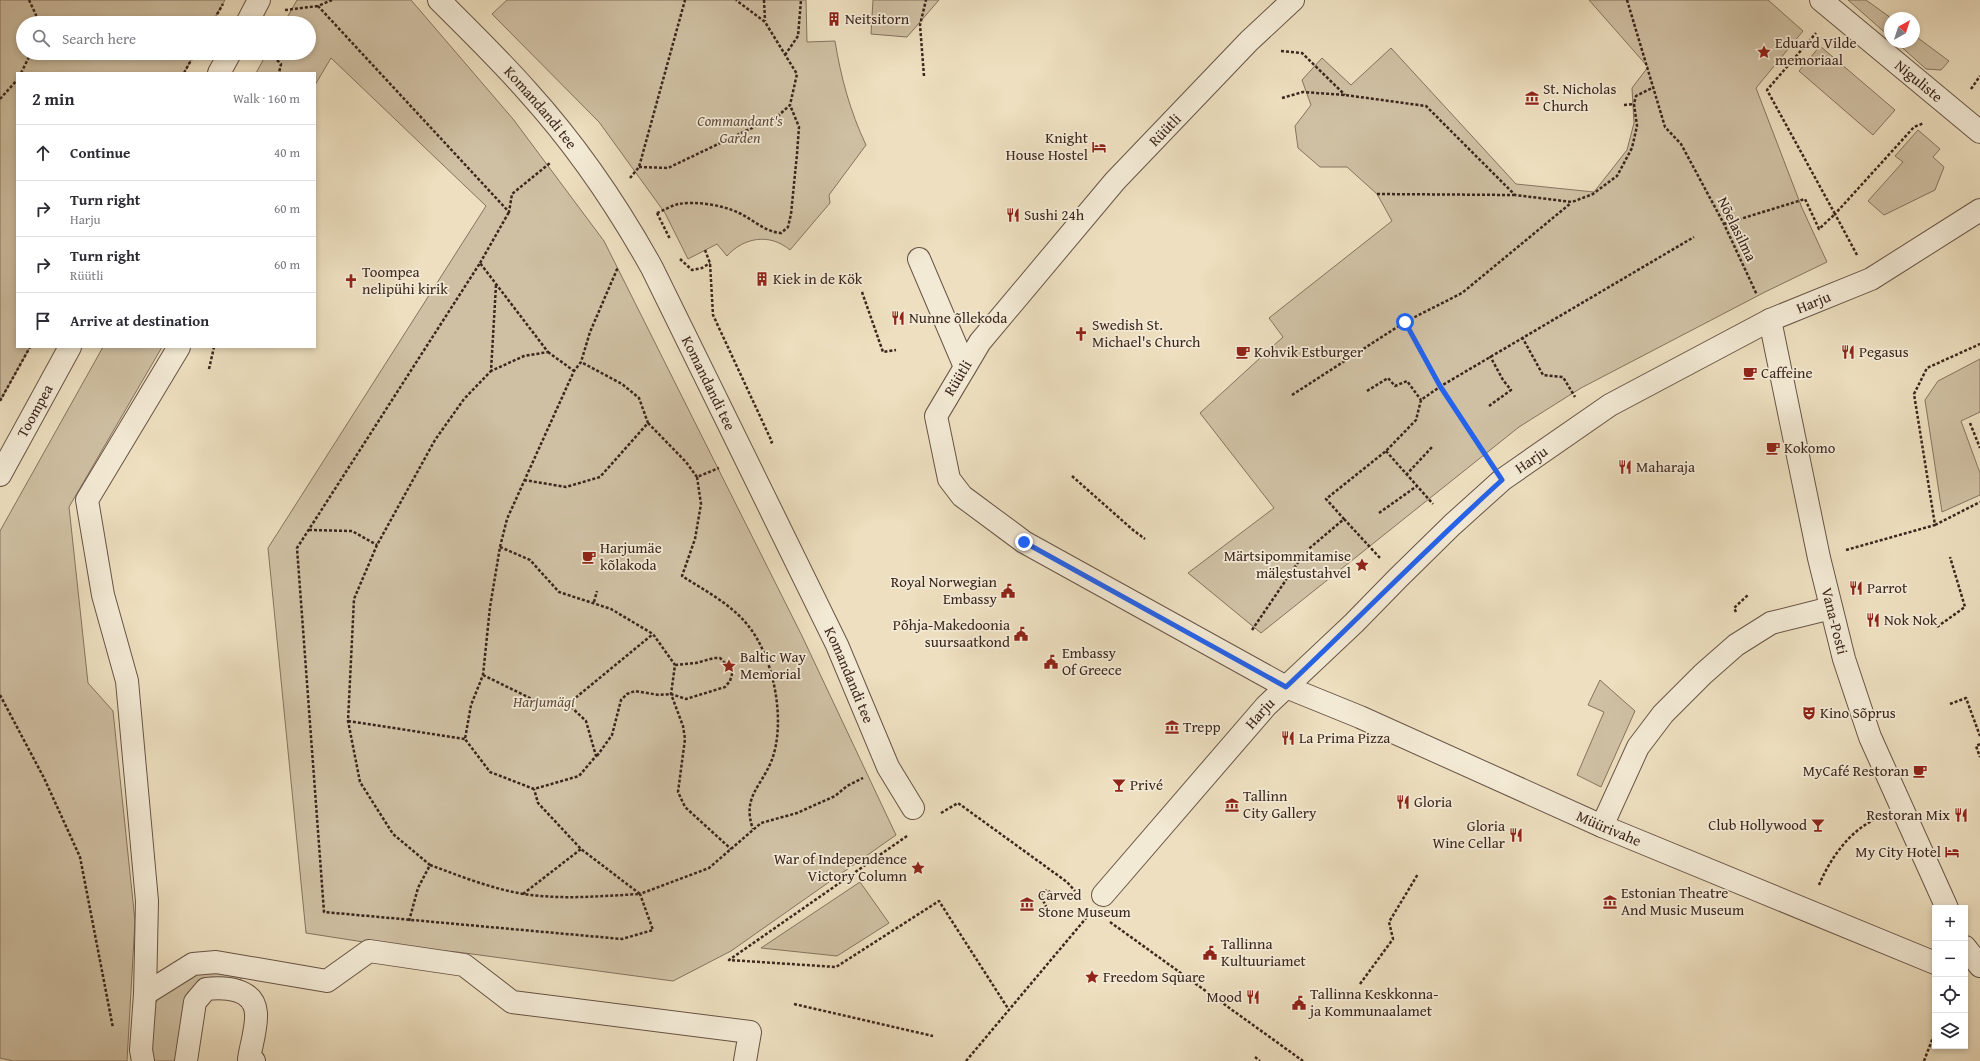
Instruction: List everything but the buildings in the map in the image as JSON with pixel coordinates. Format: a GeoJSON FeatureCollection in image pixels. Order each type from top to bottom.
{"type":"FeatureCollection","features":[{"type":"Feature","properties":{"kind":"street"},"geometry":{"type":"LineString","coordinates":[[251,16],[259,0]]}},
{"type":"Feature","properties":{"kind":"street","name":"Komandandi tee"},"geometry":{"type":"LineString","coordinates":[[439,0],[528,92],[573,145],[633,234],[652,268],[837,645],[888,767],[913,808]]}},
{"type":"Feature","properties":{"kind":"street","name":"Rüütli"},"geometry":{"type":"LineString","coordinates":[[1286,687],[1024,542],[962,496],[949,479],[936,416],[980,342],[1115,182],[1249,41],[1293,0]]}},
{"type":"Feature","properties":{"kind":"street","name":"Niguliste"},"geometry":{"type":"LineString","coordinates":[[1821,0],[1980,132]]}},
{"type":"Feature","properties":{"kind":"street"},"geometry":{"type":"LineString","coordinates":[[220,72],[226,60]]}},
{"type":"Feature","properties":{"kind":"street","name":"Harju"},"geometry":{"type":"LineString","coordinates":[[1103,895],[1266,706],[1354,623],[1403,572],[1502,480],[1610,405],[1770,320],[1870,279],[1980,210]]}},
{"type":"Feature","properties":{"kind":"street"},"geometry":{"type":"LineString","coordinates":[[919,259],[965,367]]}},
{"type":"Feature","properties":{"kind":"street","name":"Vana-Posti"},"geometry":{"type":"LineString","coordinates":[[1770,320],[1819,558],[1844,659],[1870,738],[1946,905]]}},
{"type":"Feature","properties":{"kind":"street","name":"Toompea"},"geometry":{"type":"LineString","coordinates":[[0,475],[69,348]]}},
{"type":"Feature","properties":{"kind":"street"},"geometry":{"type":"LineString","coordinates":[[143,1061],[141,1050],[145,994],[147,901],[127,680],[103,595],[87,500],[178,348]]}},
{"type":"Feature","properties":{"kind":"street"},"geometry":{"type":"LineString","coordinates":[[1602,826],[1638,747],[1663,714],[1703,674],[1736,645],[1771,623],[1831,608]]}},
{"type":"Feature","properties":{"kind":"street","name":"Müürivahe"},"geometry":{"type":"LineString","coordinates":[[1286,687],[1360,716],[1602,826],[1932,962]]}},
{"type":"Feature","properties":{"kind":"street"},"geometry":{"type":"LineString","coordinates":[[145,994],[193,964],[216,962],[327,982],[369,951],[464,965],[512,1002],[750,1032],[745,1061]]}},
{"type":"Feature","properties":{"kind":"street"},"geometry":{"type":"LineString","coordinates":[[1968,951],[1980,966]]}},
{"type":"Feature","properties":{"kind":"street"},"geometry":{"type":"LineString","coordinates":[[1968,976],[1980,980]]}},
{"type":"Feature","properties":{"kind":"street"},"geometry":{"type":"LineString","coordinates":[[186,1061],[195,1002],[206,989],[223,987],[237,990],[250,999],[256,1013],[249,1060],[254,1061]]}},
{"type":"Feature","properties":{"kind":"path"},"geometry":{"type":"LineString","coordinates":[[29,0],[36,16]]}},
{"type":"Feature","properties":{"kind":"path"},"geometry":{"type":"LineString","coordinates":[[216,16],[225,0]]}},
{"type":"Feature","properties":{"kind":"path"},"geometry":{"type":"LineString","coordinates":[[283,10],[318,6],[332,0]]}},
{"type":"Feature","properties":{"kind":"path"},"geometry":{"type":"LineString","coordinates":[[629,179],[639,167],[685,0]]}},
{"type":"Feature","properties":{"kind":"path"},"geometry":{"type":"LineString","coordinates":[[657,213],[678,204],[699,204],[723,208],[739,213],[774,232],[781,233],[788,227],[791,214],[799,127],[790,105],[797,74],[765,22],[736,0]]}},
{"type":"Feature","properties":{"kind":"path"},"geometry":{"type":"LineString","coordinates":[[764,0],[765,22]]}},
{"type":"Feature","properties":{"kind":"path"},"geometry":{"type":"LineString","coordinates":[[785,55],[798,36],[801,0]]}},
{"type":"Feature","properties":{"kind":"path"},"geometry":{"type":"LineString","coordinates":[[924,76],[920,25],[926,0]]}},
{"type":"Feature","properties":{"kind":"path","name":"Nõelasilma"},"geometry":{"type":"LineString","coordinates":[[1627,0],[1648,67],[1652,88],[1665,127],[1682,147],[1724,224],[1770,320]]}},
{"type":"Feature","properties":{"kind":"path"},"geometry":{"type":"LineString","coordinates":[[318,6],[509,212]]}},
{"type":"Feature","properties":{"kind":"path"},"geometry":{"type":"LineString","coordinates":[[1815,35],[1767,90],[1870,279]]}},
{"type":"Feature","properties":{"kind":"path"},"geometry":{"type":"LineString","coordinates":[[1276,51],[1287,50],[1302,53],[1345,95]]}},
{"type":"Feature","properties":{"kind":"path"},"geometry":{"type":"LineString","coordinates":[[22,72],[28,60]]}},
{"type":"Feature","properties":{"kind":"path"},"geometry":{"type":"LineString","coordinates":[[185,72],[191,60]]}},
{"type":"Feature","properties":{"kind":"path"},"geometry":{"type":"LineString","coordinates":[[277,60],[281,64],[279,72]]}},
{"type":"Feature","properties":{"kind":"path"},"geometry":{"type":"LineString","coordinates":[[0,99],[16,81]]}},
{"type":"Feature","properties":{"kind":"path"},"geometry":{"type":"LineString","coordinates":[[1292,395],[1405,322],[1462,293],[1572,202],[1593,194],[1617,176],[1632,148],[1637,126],[1634,104],[1636,96],[1652,88]]}},
{"type":"Feature","properties":{"kind":"path"},"geometry":{"type":"LineString","coordinates":[[1282,98],[1303,92],[1345,95],[1426,106],[1515,195]]}},
{"type":"Feature","properties":{"kind":"path"},"geometry":{"type":"LineString","coordinates":[[1624,105],[1634,104]]}},
{"type":"Feature","properties":{"kind":"path"},"geometry":{"type":"LineString","coordinates":[[639,167],[668,168],[779,115],[790,105]]}},
{"type":"Feature","properties":{"kind":"path"},"geometry":{"type":"LineString","coordinates":[[1724,224],[1805,199],[1819,229],[1835,214],[1914,127],[1956,112]]}},
{"type":"Feature","properties":{"kind":"path"},"geometry":{"type":"LineString","coordinates":[[534,789],[538,803],[581,849],[640,894],[653,930],[622,939],[324,912],[297,548],[480,263],[509,212],[512,194],[573,145]]}},
{"type":"Feature","properties":{"kind":"path"},"geometry":{"type":"LineString","coordinates":[[1377,194],[1515,195],[1572,202]]}},
{"type":"Feature","properties":{"kind":"path"},"geometry":{"type":"LineString","coordinates":[[465,739],[471,705],[483,675],[490,607],[500,547],[507,519],[574,371],[581,362],[590,332],[633,234]]}},
{"type":"Feature","properties":{"kind":"path"},"geometry":{"type":"LineString","coordinates":[[1377,554],[1326,499],[1386,452],[1416,420],[1421,400],[1440,386],[1490,356],[1694,237]]}},
{"type":"Feature","properties":{"kind":"path"},"geometry":{"type":"LineString","coordinates":[[697,477],[763,449],[772,442],[713,315],[710,263],[705,250]]}},
{"type":"Feature","properties":{"kind":"path"},"geometry":{"type":"LineString","coordinates":[[678,257],[692,270],[702,268],[710,263]]}},
{"type":"Feature","properties":{"kind":"path"},"geometry":{"type":"LineString","coordinates":[[480,263],[548,352],[574,371]]}},
{"type":"Feature","properties":{"kind":"path"},"geometry":{"type":"LineString","coordinates":[[491,371],[496,285]]}},
{"type":"Feature","properties":{"kind":"path"},"geometry":{"type":"LineString","coordinates":[[862,292],[883,352],[896,350]]}},
{"type":"Feature","properties":{"kind":"path"},"geometry":{"type":"LineString","coordinates":[[1405,322],[1440,386],[1502,480]]}},
{"type":"Feature","properties":{"kind":"path"},"geometry":{"type":"LineString","coordinates":[[1522,337],[1544,375],[1563,378],[1573,394]]}},
{"type":"Feature","properties":{"kind":"path"},"geometry":{"type":"LineString","coordinates":[[1935,525],[1914,394],[1927,368],[1980,344]]}},
{"type":"Feature","properties":{"kind":"path"},"geometry":{"type":"LineString","coordinates":[[0,401],[29,348]]}},
{"type":"Feature","properties":{"kind":"path"},"geometry":{"type":"LineString","coordinates":[[209,369],[214,348]]}},
{"type":"Feature","properties":{"kind":"path"},"geometry":{"type":"LineString","coordinates":[[548,352],[524,356],[491,371],[464,399],[435,440],[377,545],[354,599],[348,721],[360,782],[393,834],[430,865],[476,882],[523,894],[574,898],[640,894],[709,868],[761,823],[796,813],[835,796],[852,783]]}},
{"type":"Feature","properties":{"kind":"path"},"geometry":{"type":"LineString","coordinates":[[1489,406],[1511,390],[1503,380],[1490,356]]}},
{"type":"Feature","properties":{"kind":"path"},"geometry":{"type":"LineString","coordinates":[[581,362],[622,384],[639,398],[648,423],[686,462],[697,477],[702,504],[695,539],[682,576],[720,600],[746,623],[760,645],[772,676],[778,709],[777,743],[771,762],[750,801],[753,830]]}},
{"type":"Feature","properties":{"kind":"path"},"geometry":{"type":"LineString","coordinates":[[1367,391],[1388,378],[1395,386],[1407,381],[1421,400]]}},
{"type":"Feature","properties":{"kind":"path"},"geometry":{"type":"LineString","coordinates":[[524,480],[566,487],[600,477],[648,423]]}},
{"type":"Feature","properties":{"kind":"path"},"geometry":{"type":"LineString","coordinates":[[1970,423],[1980,448]]}},
{"type":"Feature","properties":{"kind":"path"},"geometry":{"type":"LineString","coordinates":[[1406,475],[1433,446]]}},
{"type":"Feature","properties":{"kind":"path"},"geometry":{"type":"LineString","coordinates":[[1386,452],[1435,505]]}},
{"type":"Feature","properties":{"kind":"path"},"geometry":{"type":"LineString","coordinates":[[1072,476],[1145,539]]}},
{"type":"Feature","properties":{"kind":"path"},"geometry":{"type":"LineString","coordinates":[[1379,513],[1417,486]]}},
{"type":"Feature","properties":{"kind":"path"},"geometry":{"type":"LineString","coordinates":[[1819,558],[1935,525],[1980,502]]}},
{"type":"Feature","properties":{"kind":"path"},"geometry":{"type":"LineString","coordinates":[[1252,630],[1305,552],[1344,519]]}},
{"type":"Feature","properties":{"kind":"path"},"geometry":{"type":"LineString","coordinates":[[309,530],[352,531],[377,545]]}},
{"type":"Feature","properties":{"kind":"path"},"geometry":{"type":"LineString","coordinates":[[500,547],[530,560],[559,592],[594,602],[611,609],[653,634],[675,665],[671,694],[683,726],[685,740],[678,792],[685,807],[731,849]]}},
{"type":"Feature","properties":{"kind":"path"},"geometry":{"type":"LineString","coordinates":[[1937,627],[1966,607],[1950,557]]}},
{"type":"Feature","properties":{"kind":"path"},"geometry":{"type":"LineString","coordinates":[[594,602],[597,591]]}},
{"type":"Feature","properties":{"kind":"path"},"geometry":{"type":"LineString","coordinates":[[568,704],[653,634]]}},
{"type":"Feature","properties":{"kind":"path"},"geometry":{"type":"LineString","coordinates":[[348,721],[465,739],[490,772],[534,789],[578,776],[612,735],[621,700],[627,694],[635,691],[659,695],[671,694],[686,698],[725,687],[730,681],[732,674],[728,666],[720,658],[714,658],[696,663],[675,665]]}},
{"type":"Feature","properties":{"kind":"path"},"geometry":{"type":"LineString","coordinates":[[483,675],[534,700],[568,704],[586,721],[596,756]]}},
{"type":"Feature","properties":{"kind":"path"},"geometry":{"type":"LineString","coordinates":[[0,695],[44,778],[80,857],[113,1030]]}},
{"type":"Feature","properties":{"kind":"path"},"geometry":{"type":"LineString","coordinates":[[1950,704],[1966,698],[1980,736]]}},
{"type":"Feature","properties":{"kind":"path"},"geometry":{"type":"LineString","coordinates":[[1980,744],[1976,746],[1980,757]]}},
{"type":"Feature","properties":{"kind":"path"},"geometry":{"type":"LineString","coordinates":[[940,814],[958,803],[1067,882]]}},
{"type":"Feature","properties":{"kind":"path"},"geometry":{"type":"LineString","coordinates":[[1808,911],[1825,872],[1844,843],[1870,821],[1885,814],[1903,810]]}},
{"type":"Feature","properties":{"kind":"path"},"geometry":{"type":"LineString","coordinates":[[909,835],[729,960],[836,967],[938,901],[1009,1010]]}},
{"type":"Feature","properties":{"kind":"path"},"geometry":{"type":"LineString","coordinates":[[523,894],[581,849]]}},
{"type":"Feature","properties":{"kind":"path"},"geometry":{"type":"LineString","coordinates":[[408,920],[418,888],[430,865]]}},
{"type":"Feature","properties":{"kind":"path"},"geometry":{"type":"LineString","coordinates":[[1360,984],[1393,939],[1389,922],[1418,874]]}},
{"type":"Feature","properties":{"kind":"path"},"geometry":{"type":"LineString","coordinates":[[1041,917],[1046,906],[1040,895],[1047,890],[1054,896],[1078,894]]}},
{"type":"Feature","properties":{"kind":"path"},"geometry":{"type":"LineString","coordinates":[[966,1061],[1088,916]]}},
{"type":"Feature","properties":{"kind":"path"},"geometry":{"type":"LineString","coordinates":[[1106,919],[1303,1061]]}},
{"type":"Feature","properties":{"kind":"path"},"geometry":{"type":"LineString","coordinates":[[794,1004],[933,1036]]}},
{"type":"Feature","properties":{"kind":"path"},"geometry":{"type":"LineString","coordinates":[[1924,1061],[1932,1040]]}},
{"type":"Feature","properties":{"kind":"path"},"geometry":{"type":"LineString","coordinates":[[1255,1057],[1260,1061]]}},
{"type":"Feature","properties":{"kind":"green space"},"geometry":{"type":"Polygon","coordinates":[[[0,0],[225,0],[216,16],[16,16],[16,60],[191,60],[185,72],[16,72],[16,348],[29,348],[0,401],[0,0]]]}},
{"type":"Feature","properties":{"kind":"green space","name":"Harjumägi"},"geometry":{"type":"Polygon","coordinates":[[[297,0],[411,0],[513,119],[604,241],[802,636],[896,835],[731,951],[673,981],[457,952],[389,946],[306,933],[268,548],[486,206],[331,58],[316,83],[316,72],[257,72],[263,60],[316,60],[316,16],[288,16],[297,0]]]}},
{"type":"Feature","properties":{"kind":"green space","name":"Commandant's Garden"},"geometry":{"type":"Polygon","coordinates":[[[507,0],[806,0],[807,42],[835,41],[847,94],[855,120],[866,145],[829,195],[830,203],[790,250],[774,241],[766,239],[749,241],[741,245],[727,256],[717,244],[688,259],[665,213],[599,122],[492,14],[507,0]]]}},
{"type":"Feature","properties":{"kind":"green space"},"geometry":{"type":"Polygon","coordinates":[[[873,0],[939,0],[907,37],[871,34],[873,0]]]}},
{"type":"Feature","properties":{"kind":"green space"},"geometry":{"type":"Polygon","coordinates":[[[1589,0],[1768,0],[1803,31],[1756,88],[1802,208],[1827,262],[1765,292],[1581,388],[1519,427],[1261,633],[1188,573],[1274,508],[1200,413],[1283,337],[1269,318],[1392,221],[1377,194],[1347,167],[1320,167],[1298,148],[1295,126],[1311,105],[1302,80],[1322,58],[1351,85],[1391,48],[1516,184],[1594,192],[1627,150],[1634,123],[1632,88],[1648,67],[1589,0]]]}},
{"type":"Feature","properties":{"kind":"green space"},"geometry":{"type":"Polygon","coordinates":[[[1848,0],[1866,0],[1884,13],[1884,32],[1848,0]]]}},
{"type":"Feature","properties":{"kind":"green space"},"geometry":{"type":"Polygon","coordinates":[[[1920,39],[1949,61],[1941,70],[1926,69],[1903,48],[1920,48],[1920,39]]]}},
{"type":"Feature","properties":{"kind":"green space"},"geometry":{"type":"Polygon","coordinates":[[[1820,46],[1895,110],[1873,135],[1799,71],[1820,46]]]}},
{"type":"Feature","properties":{"kind":"green space"},"geometry":{"type":"Polygon","coordinates":[[[1918,130],[1940,149],[1933,157],[1944,167],[1935,190],[1884,215],[1868,201],[1903,162],[1895,156],[1918,130]]]}},
{"type":"Feature","properties":{"kind":"green space"},"geometry":{"type":"Polygon","coordinates":[[[102,348],[161,348],[69,507],[88,683],[113,711],[135,921],[127,1061],[13,1061],[0,1058],[0,531],[102,348]]]}},
{"type":"Feature","properties":{"kind":"green space"},"geometry":{"type":"Polygon","coordinates":[[[1980,359],[1980,412],[1961,421],[1980,473],[1980,495],[1942,512],[1925,400],[1938,381],[1980,359]]]}},
{"type":"Feature","properties":{"kind":"green space"},"geometry":{"type":"Polygon","coordinates":[[[1600,680],[1635,711],[1601,787],[1577,775],[1604,712],[1588,705],[1600,680]]]}},
{"type":"Feature","properties":{"kind":"green space"},"geometry":{"type":"Polygon","coordinates":[[[860,882],[889,923],[837,956],[761,948],[860,882]]]}},
{"type":"Feature","properties":{"kind":"green space"},"geometry":{"type":"Polygon","coordinates":[[[196,971],[242,974],[240,984],[212,977],[202,982],[178,1061],[150,1061],[153,1009],[157,1000],[196,971]]]}},
{"type":"Feature","properties":{"kind":"place","name":"Neitsitorn"},"geometry":{"type":"Point","coordinates":[834,19]}},
{"type":"Feature","properties":{"kind":"place","name":"Eduard Vilde memoriaal"},"geometry":{"type":"Point","coordinates":[1764,52]}},
{"type":"Feature","properties":{"kind":"place","name":"St. Nicholas Church"},"geometry":{"type":"Point","coordinates":[1532,98]}},
{"type":"Feature","properties":{"kind":"place","name":"Knight House Hostel"},"geometry":{"type":"Point","coordinates":[1099,147]}},
{"type":"Feature","properties":{"kind":"place","name":"Sushi 24h"},"geometry":{"type":"Point","coordinates":[1013,215]}},
{"type":"Feature","properties":{"kind":"place","name":"Kiek in de Kök"},"geometry":{"type":"Point","coordinates":[762,279]}},
{"type":"Feature","properties":{"kind":"place","name":"Toompea nelipühi kirik"},"geometry":{"type":"Point","coordinates":[351,281]}},
{"type":"Feature","properties":{"kind":"place","name":"Nunne õllekoda"},"geometry":{"type":"Point","coordinates":[898,318]}},
{"type":"Feature","properties":{"kind":"place","name":"Swedish St. Michael's Church"},"geometry":{"type":"Point","coordinates":[1081,334]}},
{"type":"Feature","properties":{"kind":"place","name":"Kohvik Estburger"},"geometry":{"type":"Point","coordinates":[1243,352]}},
{"type":"Feature","properties":{"kind":"place","name":"Pegasus"},"geometry":{"type":"Point","coordinates":[1848,352]}},
{"type":"Feature","properties":{"kind":"place","name":"Caffeine"},"geometry":{"type":"Point","coordinates":[1750,373]}},
{"type":"Feature","properties":{"kind":"place","name":"Kokomo"},"geometry":{"type":"Point","coordinates":[1773,448]}},
{"type":"Feature","properties":{"kind":"place","name":"Maharaja"},"geometry":{"type":"Point","coordinates":[1625,467]}},
{"type":"Feature","properties":{"kind":"place","name":"Harjumäe kõlakoda"},"geometry":{"type":"Point","coordinates":[589,557]}},
{"type":"Feature","properties":{"kind":"place","name":"Märtsipommitamise mälestustahvel"},"geometry":{"type":"Point","coordinates":[1362,565]}},
{"type":"Feature","properties":{"kind":"place","name":"Parrot"},"geometry":{"type":"Point","coordinates":[1856,588]}},
{"type":"Feature","properties":{"kind":"place","name":"Royal Norwegian Embassy"},"geometry":{"type":"Point","coordinates":[1008,591]}},
{"type":"Feature","properties":{"kind":"place","name":"Nok Nok"},"geometry":{"type":"Point","coordinates":[1873,620]}},
{"type":"Feature","properties":{"kind":"place","name":"Põhja-Makedoonia suursaatkond"},"geometry":{"type":"Point","coordinates":[1021,634]}},
{"type":"Feature","properties":{"kind":"place","name":"Embassy Of Greece"},"geometry":{"type":"Point","coordinates":[1051,662]}},
{"type":"Feature","properties":{"kind":"place","name":"Baltic Way Memorial"},"geometry":{"type":"Point","coordinates":[729,666]}},
{"type":"Feature","properties":{"kind":"place","name":"Kino Sõprus"},"geometry":{"type":"Point","coordinates":[1809,713]}},
{"type":"Feature","properties":{"kind":"place","name":"Trepp"},"geometry":{"type":"Point","coordinates":[1172,727]}},
{"type":"Feature","properties":{"kind":"place","name":"La Prima Pizza"},"geometry":{"type":"Point","coordinates":[1288,738]}},
{"type":"Feature","properties":{"kind":"place","name":"MyCafé Restoran"},"geometry":{"type":"Point","coordinates":[1920,771]}},
{"type":"Feature","properties":{"kind":"place","name":"Privé"},"geometry":{"type":"Point","coordinates":[1119,785]}},
{"type":"Feature","properties":{"kind":"place","name":"Gloria"},"geometry":{"type":"Point","coordinates":[1403,802]}},
{"type":"Feature","properties":{"kind":"place","name":"Tallinn City Gallery"},"geometry":{"type":"Point","coordinates":[1232,805]}},
{"type":"Feature","properties":{"kind":"place","name":"Restoran Mix"},"geometry":{"type":"Point","coordinates":[1961,815]}},
{"type":"Feature","properties":{"kind":"place","name":"Club Hollywood"},"geometry":{"type":"Point","coordinates":[1818,825]}},
{"type":"Feature","properties":{"kind":"place","name":"Gloria Wine Cellar"},"geometry":{"type":"Point","coordinates":[1516,835]}},
{"type":"Feature","properties":{"kind":"place","name":"My City Hotel"},"geometry":{"type":"Point","coordinates":[1952,852]}},
{"type":"Feature","properties":{"kind":"place","name":"War of Independence Victory Column"},"geometry":{"type":"Point","coordinates":[918,868]}},
{"type":"Feature","properties":{"kind":"place","name":"Estonian Theatre And Music Museum"},"geometry":{"type":"Point","coordinates":[1610,902]}},
{"type":"Feature","properties":{"kind":"place","name":"Carved Stone Museum"},"geometry":{"type":"Point","coordinates":[1027,904]}},
{"type":"Feature","properties":{"kind":"place","name":"Tallinna Kultuuriamet"},"geometry":{"type":"Point","coordinates":[1210,953]}},
{"type":"Feature","properties":{"kind":"place","name":"Freedom Square"},"geometry":{"type":"Point","coordinates":[1092,977]}},
{"type":"Feature","properties":{"kind":"place","name":"Mood"},"geometry":{"type":"Point","coordinates":[1253,997]}},
{"type":"Feature","properties":{"kind":"place","name":"Tallinna Keskkonna- ja Kommunaalamet"},"geometry":{"type":"Point","coordinates":[1299,1003]}},
{"type":"Feature","properties":{"kind":"route"},"geometry":{"type":"LineString","coordinates":[[1024,542],[1286,687],[1354,623],[1452,525],[1502,480],[1440,386],[1405,322]]}}]}
